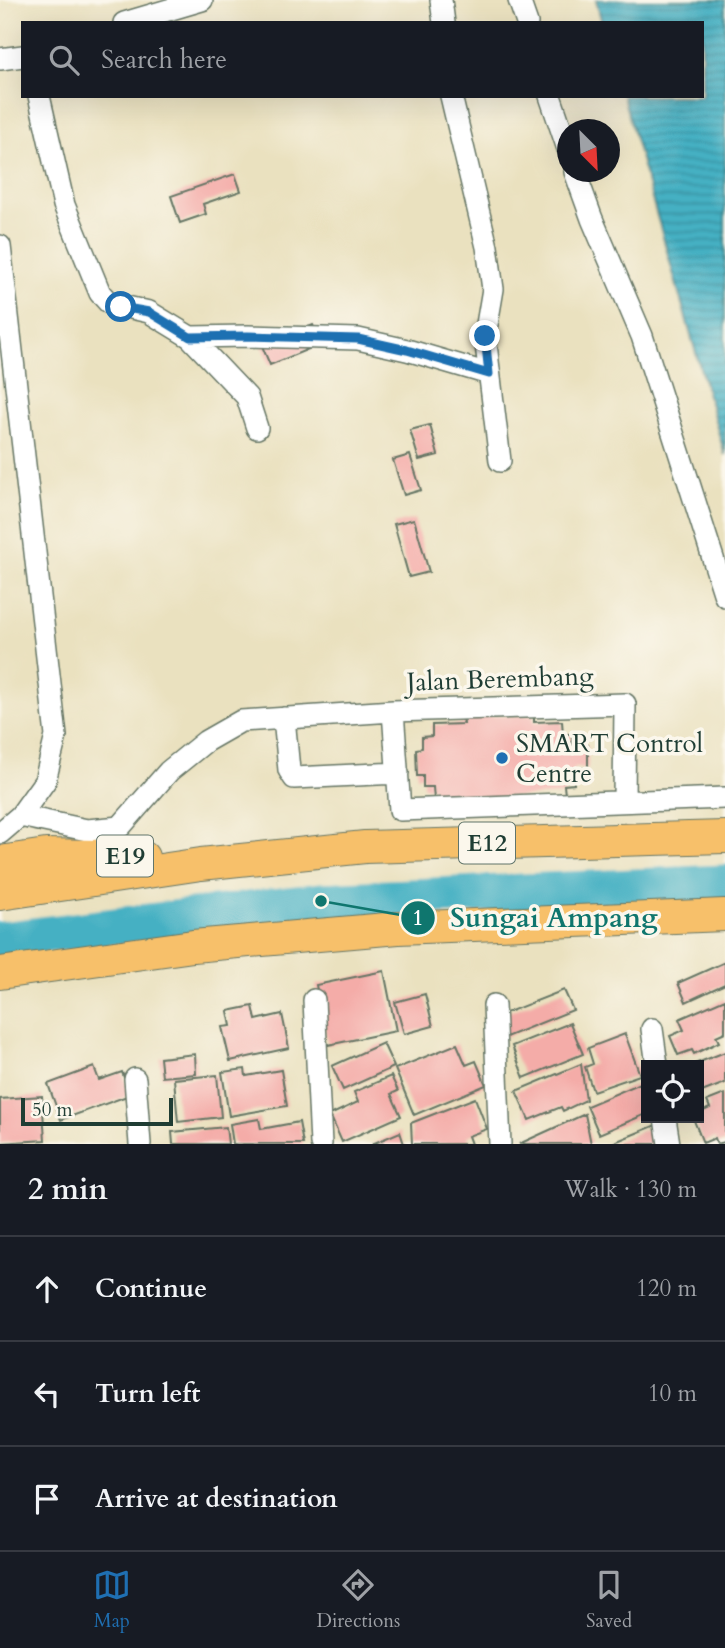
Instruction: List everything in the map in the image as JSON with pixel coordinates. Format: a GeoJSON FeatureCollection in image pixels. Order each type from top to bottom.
{"type":"FeatureCollection","features":[{"type":"Feature","properties":{"kind":"highway","name":"E12"},"geometry":{"type":"LineString","coordinates":[[0,894],[201,864],[365,847],[725,837]]}},
{"type":"Feature","properties":{"kind":"highway","name":"E19"},"geometry":{"type":"LineString","coordinates":[[0,862],[46,855],[250,859]]}},
{"type":"Feature","properties":{"kind":"highway"},"geometry":{"type":"LineString","coordinates":[[0,973],[193,946],[398,928],[725,915]]}},
{"type":"Feature","properties":{"kind":"street"},"geometry":{"type":"LineString","coordinates":[[131,21],[202,0]]}},
{"type":"Feature","properties":{"kind":"street"},"geometry":{"type":"LineString","coordinates":[[441,0],[444,21]]}},
{"type":"Feature","properties":{"kind":"street"},"geometry":{"type":"LineString","coordinates":[[519,0],[526,21]]}},
{"type":"Feature","properties":{"kind":"street"},"geometry":{"type":"LineString","coordinates":[[0,59],[21,55]]}},
{"type":"Feature","properties":{"kind":"street"},"geometry":{"type":"LineString","coordinates":[[39,98],[64,205],[100,293],[109,303],[149,312],[190,337],[247,397],[257,428]]}},
{"type":"Feature","properties":{"kind":"street"},"geometry":{"type":"LineString","coordinates":[[451,98],[487,247],[493,289],[485,336],[500,461]]}},
{"type":"Feature","properties":{"kind":"street"},"geometry":{"type":"LineString","coordinates":[[551,98],[558,119]]}},
{"type":"Feature","properties":{"kind":"street"},"geometry":{"type":"LineString","coordinates":[[579,182],[642,336],[725,596]]}},
{"type":"Feature","properties":{"kind":"street"},"geometry":{"type":"LineString","coordinates":[[0,246],[56,736],[46,781],[20,816],[0,832]]}},
{"type":"Feature","properties":{"kind":"street"},"geometry":{"type":"LineString","coordinates":[[190,337],[358,339],[489,374]]}},
{"type":"Feature","properties":{"kind":"street","name":"Jalan Berembang"},"geometry":{"type":"LineString","coordinates":[[624,801],[625,704],[393,711],[400,810],[725,798]]}},
{"type":"Feature","properties":{"kind":"street"},"geometry":{"type":"LineString","coordinates":[[20,816],[88,831],[120,827],[169,771],[206,741],[241,721],[393,711]]}},
{"type":"Feature","properties":{"kind":"street"},"geometry":{"type":"LineString","coordinates":[[284,718],[289,770],[294,778],[398,773]]}},
{"type":"Feature","properties":{"kind":"street"},"geometry":{"type":"LineString","coordinates":[[314,1000],[321,1144]]}},
{"type":"Feature","properties":{"kind":"street"},"geometry":{"type":"LineString","coordinates":[[494,1005],[500,1144]]}},
{"type":"Feature","properties":{"kind":"street"},"geometry":{"type":"LineString","coordinates":[[652,1029],[656,1060]]}},
{"type":"Feature","properties":{"kind":"street"},"geometry":{"type":"LineString","coordinates":[[135,1079],[139,1144]]}},
{"type":"Feature","properties":{"kind":"street"},"geometry":{"type":"LineString","coordinates":[[666,1123],[669,1144]]}},
{"type":"Feature","properties":{"kind":"water"},"geometry":{"type":"Polygon","coordinates":[[[596,0],[725,0],[725,455],[624,98],[704,98],[704,21],[601,21],[596,0]]]}},
{"type":"Feature","properties":{"kind":"building"},"geometry":{"type":"Polygon","coordinates":[[[235,174],[241,191],[203,204],[206,214],[180,223],[171,196],[235,174]]]}},
{"type":"Feature","properties":{"kind":"building"},"geometry":{"type":"Polygon","coordinates":[[[313,325],[321,344],[270,365],[262,346],[313,325]]]}},
{"type":"Feature","properties":{"kind":"building"},"geometry":{"type":"Polygon","coordinates":[[[430,425],[438,455],[419,460],[410,430],[430,425]]]}},
{"type":"Feature","properties":{"kind":"building"},"geometry":{"type":"Polygon","coordinates":[[[410,455],[421,490],[404,495],[393,460],[410,455]]]}},
{"type":"Feature","properties":{"kind":"building"},"geometry":{"type":"Polygon","coordinates":[[[414,519],[429,572],[409,577],[394,524],[414,519]]]}},
{"type":"Feature","properties":{"kind":"building","name":"SMART Control Centre"},"geometry":{"type":"Polygon","coordinates":[[[534,715],[534,722],[562,721],[563,734],[572,734],[572,746],[588,745],[588,768],[573,768],[574,784],[564,785],[565,795],[434,800],[433,787],[423,787],[423,776],[417,776],[416,749],[422,748],[422,737],[432,736],[432,725],[464,724],[463,717],[534,715]]]}},
{"type":"Feature","properties":{"kind":"building"},"geometry":{"type":"Polygon","coordinates":[[[725,962],[725,984],[686,1002],[678,983],[725,962]]]}},
{"type":"Feature","properties":{"kind":"building"},"geometry":{"type":"Polygon","coordinates":[[[384,971],[396,1031],[328,1045],[316,985],[384,971]]]}},
{"type":"Feature","properties":{"kind":"building"},"geometry":{"type":"Polygon","coordinates":[[[564,990],[573,1010],[506,1037],[498,1016],[564,990]]]}},
{"type":"Feature","properties":{"kind":"building"},"geometry":{"type":"Polygon","coordinates":[[[425,994],[433,1026],[404,1034],[395,1002],[425,994]]]}},
{"type":"Feature","properties":{"kind":"building"},"geometry":{"type":"Polygon","coordinates":[[[725,999],[725,1032],[716,1036],[719,1042],[694,1054],[692,1050],[678,1055],[670,1036],[684,1030],[679,1019],[725,999]]]}},
{"type":"Feature","properties":{"kind":"building"},"geometry":{"type":"Polygon","coordinates":[[[253,1006],[256,1020],[282,1014],[289,1048],[230,1061],[222,1027],[231,1026],[228,1011],[253,1006]]]}},
{"type":"Feature","properties":{"kind":"building"},"geometry":{"type":"Polygon","coordinates":[[[570,1023],[583,1054],[524,1078],[512,1046],[570,1023]]]}},
{"type":"Feature","properties":{"kind":"building"},"geometry":{"type":"Polygon","coordinates":[[[625,1034],[640,1075],[593,1091],[585,1067],[593,1064],[588,1048],[625,1034]]]}},
{"type":"Feature","properties":{"kind":"building"},"geometry":{"type":"Polygon","coordinates":[[[383,1043],[394,1067],[343,1090],[332,1066],[383,1043]]]}},
{"type":"Feature","properties":{"kind":"building"},"geometry":{"type":"Polygon","coordinates":[[[457,1044],[466,1065],[476,1061],[486,1085],[414,1115],[395,1069],[457,1044]]]}},
{"type":"Feature","properties":{"kind":"building"},"geometry":{"type":"Polygon","coordinates":[[[725,1052],[725,1083],[704,1091],[704,1060],[725,1052]]]}},
{"type":"Feature","properties":{"kind":"building"},"geometry":{"type":"Polygon","coordinates":[[[195,1054],[196,1074],[162,1077],[160,1058],[195,1054]]]}},
{"type":"Feature","properties":{"kind":"building"},"geometry":{"type":"Polygon","coordinates":[[[581,1064],[586,1100],[563,1111],[561,1107],[529,1120],[516,1091],[581,1064]]]}},
{"type":"Feature","properties":{"kind":"building"},"geometry":{"type":"Polygon","coordinates":[[[94,1067],[99,1080],[122,1072],[130,1095],[61,1120],[48,1084],[94,1067]]]}},
{"type":"Feature","properties":{"kind":"building"},"geometry":{"type":"Polygon","coordinates":[[[245,1069],[246,1076],[281,1070],[287,1106],[229,1116],[222,1072],[245,1069]]]}},
{"type":"Feature","properties":{"kind":"building"},"geometry":{"type":"Polygon","coordinates":[[[217,1075],[221,1117],[178,1122],[174,1079],[217,1075]]]}},
{"type":"Feature","properties":{"kind":"building"},"geometry":{"type":"Polygon","coordinates":[[[391,1076],[398,1091],[391,1094],[401,1116],[342,1142],[330,1115],[358,1102],[354,1092],[391,1076]]]}},
{"type":"Feature","properties":{"kind":"building"},"geometry":{"type":"Polygon","coordinates":[[[641,1083],[641,1116],[599,1134],[587,1106],[641,1083]]]}},
{"type":"Feature","properties":{"kind":"building"},"geometry":{"type":"Polygon","coordinates":[[[725,1094],[725,1142],[717,1144],[715,1138],[703,1143],[695,1123],[704,1123],[704,1111],[710,1108],[707,1101],[725,1094]]]}},
{"type":"Feature","properties":{"kind":"building"},"geometry":{"type":"Polygon","coordinates":[[[42,1096],[45,1140],[0,1143],[0,1099],[42,1096]]]}},
{"type":"Feature","properties":{"kind":"building"},"geometry":{"type":"Polygon","coordinates":[[[475,1098],[487,1129],[468,1136],[471,1144],[412,1144],[411,1123],[475,1098]]]}},
{"type":"Feature","properties":{"kind":"building"},"geometry":{"type":"Polygon","coordinates":[[[585,1114],[591,1144],[519,1144],[585,1114]]]}},
{"type":"Feature","properties":{"kind":"building"},"geometry":{"type":"Polygon","coordinates":[[[259,1119],[261,1129],[299,1122],[303,1144],[233,1144],[230,1124],[259,1119]]]}},
{"type":"Feature","properties":{"kind":"building"},"geometry":{"type":"Polygon","coordinates":[[[656,1125],[663,1144],[610,1144],[656,1125]]]}},
{"type":"Feature","properties":{"kind":"building"},"geometry":{"type":"Polygon","coordinates":[[[226,1127],[228,1144],[173,1144],[172,1132],[226,1127]]]}},
{"type":"Feature","properties":{"kind":"building"},"geometry":{"type":"Polygon","coordinates":[[[400,1132],[404,1144],[372,1144],[400,1132]]]}},
{"type":"Feature","properties":{"kind":"waterway"},"geometry":{"type":"LineString","coordinates":[[0,940],[321,901],[725,883]]}},
{"type":"Feature","properties":{"kind":"place","name":"SMART Control Centre"},"geometry":{"type":"Point","coordinates":[502,758]}},
{"type":"Feature","properties":{"kind":"place","name":"Sungai Ampang"},"geometry":{"type":"Point","coordinates":[321,901]}},
{"type":"Feature","properties":{"kind":"route"},"geometry":{"type":"LineString","coordinates":[[121,307],[149,312],[190,337],[358,339],[489,374],[485,336]]}}]}
